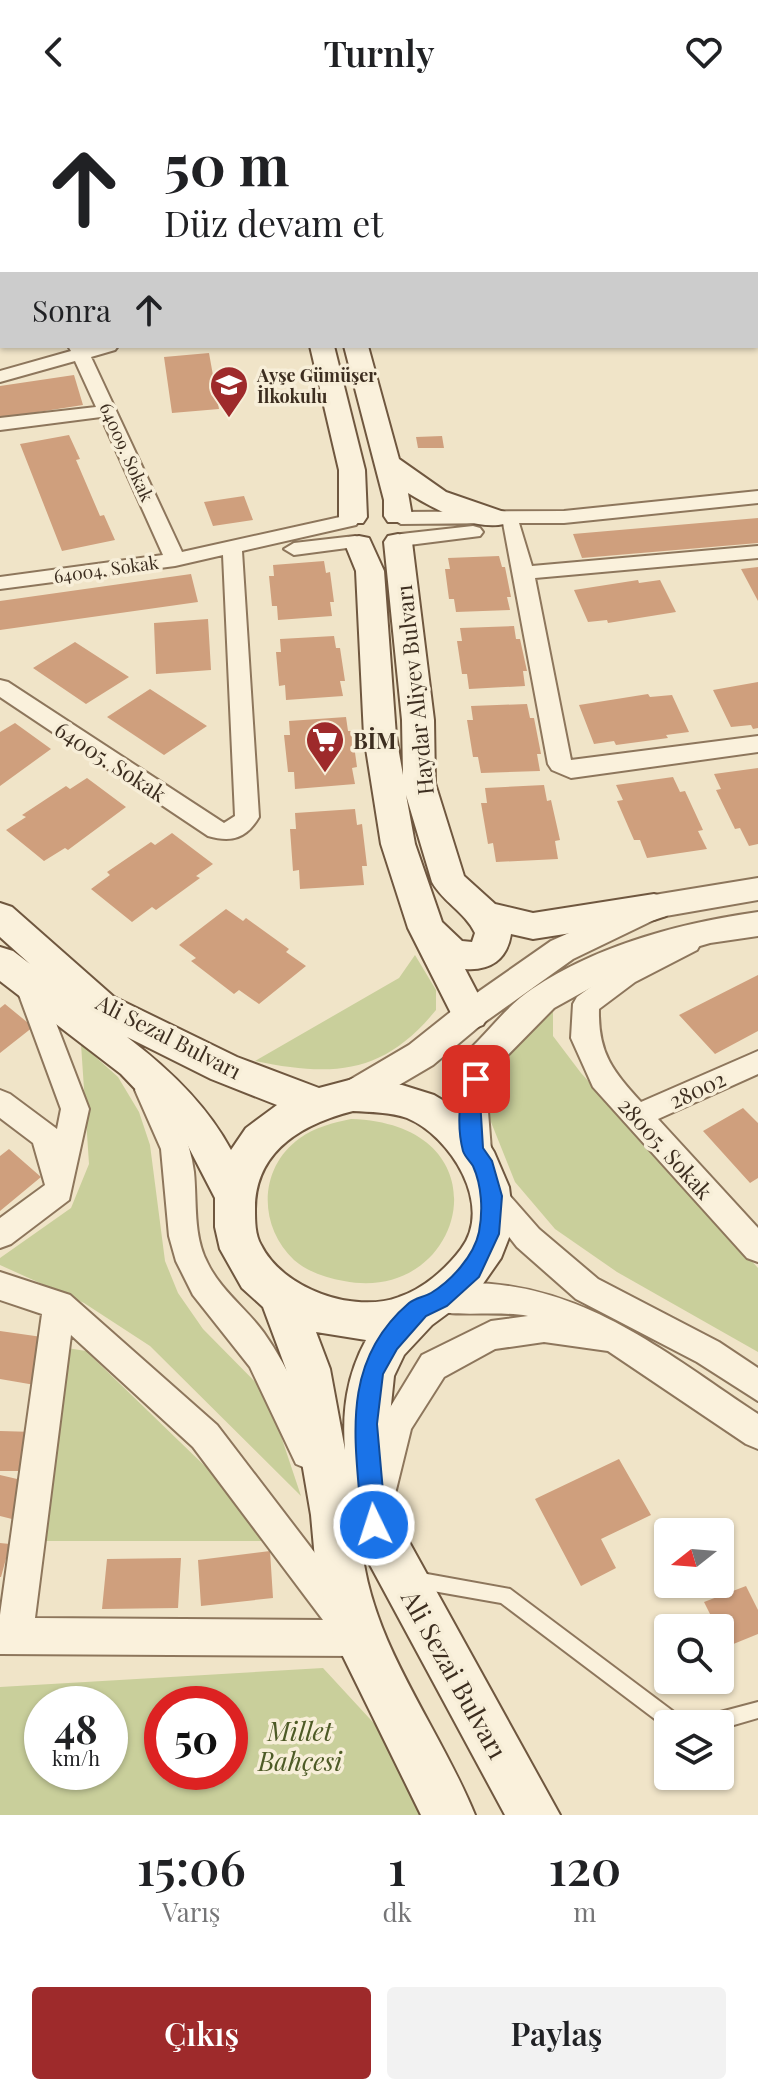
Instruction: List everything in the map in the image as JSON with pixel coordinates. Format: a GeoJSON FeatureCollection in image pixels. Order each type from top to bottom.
{"type":"FeatureCollection","features":[{"type":"Feature","properties":{"kind":"main road","name":"Haydar Aliyev Bulvarı"},"geometry":{"type":"LineString","coordinates":[[322,348],[349,457],[354,531],[370,571],[380,736],[398,844],[426,928],[470,1015]]}},
{"type":"Feature","properties":{"kind":"main road","name":"Haydar Aliyev Bulvarı"},"geometry":{"type":"LineString","coordinates":[[357,348],[387,462],[399,529],[418,720],[419,783],[449,882],[484,915],[493,933],[491,946],[479,956],[453,954],[426,928]]}},
{"type":"Feature","properties":{"kind":"main road"},"geometry":{"type":"LineString","coordinates":[[387,462],[408,483],[431,497],[456,509],[502,522]]}},
{"type":"Feature","properties":{"kind":"main road"},"geometry":{"type":"LineString","coordinates":[[354,531],[375,511],[399,529]]}},
{"type":"Feature","properties":{"kind":"main road"},"geometry":{"type":"LineString","coordinates":[[484,915],[533,926],[654,907]]}},
{"type":"Feature","properties":{"kind":"main road","name":"Ali Sezal Bulvarı"},"geometry":{"type":"LineString","coordinates":[[0,916],[101,1007],[224,1068],[334,1099]]}},
{"type":"Feature","properties":{"kind":"main road","name":"Ali Sezal Bulvarı"},"geometry":{"type":"LineString","coordinates":[[14,973],[134,1063],[200,1130],[235,1197]]}},
{"type":"Feature","properties":{"kind":"main road"},"geometry":{"type":"LineString","coordinates":[[392,1098],[428,1110],[459,1132],[473,1150],[481,1161],[492,1196],[489,1234],[471,1270],[429,1304],[398,1317],[352,1321],[307,1311],[269,1288],[244,1255],[233,1217],[237,1179],[253,1147],[280,1121],[334,1099],[392,1098]]}},
{"type":"Feature","properties":{"kind":"main road","name":"Ali Sezai Bulvarı"},"geometry":{"type":"LineString","coordinates":[[280,1295],[308,1369],[354,1520],[401,1577],[534,1815]]}},
{"type":"Feature","properties":{"kind":"main road","name":"Ali Sezai Bulvarı"},"geometry":{"type":"LineString","coordinates":[[429,1304],[389,1341],[372,1373],[354,1520],[340,1570],[359,1638],[449,1815]]}},
{"type":"Feature","properties":{"kind":"street"},"geometry":{"type":"LineString","coordinates":[[0,377],[80,349]]}},
{"type":"Feature","properties":{"kind":"street","name":"64009. Sokak"},"geometry":{"type":"LineString","coordinates":[[80,349],[175,560]]}},
{"type":"Feature","properties":{"kind":"street"},"geometry":{"type":"LineString","coordinates":[[0,424],[108,411]]}},
{"type":"Feature","properties":{"kind":"street"},"geometry":{"type":"LineString","coordinates":[[399,529],[564,517],[758,497]]}},
{"type":"Feature","properties":{"kind":"street"},"geometry":{"type":"LineString","coordinates":[[502,522],[524,573],[560,764],[571,770],[758,744]]}},
{"type":"Feature","properties":{"kind":"street","name":"64004. Sokak"},"geometry":{"type":"LineString","coordinates":[[0,583],[175,560],[354,531]]}},
{"type":"Feature","properties":{"kind":"street"},"geometry":{"type":"LineString","coordinates":[[524,573],[758,552]]}},
{"type":"Feature","properties":{"kind":"street","name":"64005. Sokak"},"geometry":{"type":"LineString","coordinates":[[0,687],[224,832],[242,826],[247,817],[222,553]]}},
{"type":"Feature","properties":{"kind":"street"},"geometry":{"type":"LineString","coordinates":[[334,1099],[421,1055],[470,1015],[562,950],[654,907],[758,889]]}},
{"type":"Feature","properties":{"kind":"street"},"geometry":{"type":"LineString","coordinates":[[473,1150],[470,1099],[482,1059],[542,999],[618,958],[710,931],[758,924]]}},
{"type":"Feature","properties":{"kind":"street","name":"28005. Sokak"},"geometry":{"type":"LineString","coordinates":[[710,931],[626,975],[586,1004],[585,1038],[603,1079],[758,1249]]}},
{"type":"Feature","properties":{"kind":"street"},"geometry":{"type":"LineString","coordinates":[[0,1235],[59,1191],[75,1109],[14,973]]}},
{"type":"Feature","properties":{"kind":"street","name":"28002"},"geometry":{"type":"LineString","coordinates":[[637,1116],[758,1062]]}},
{"type":"Feature","properties":{"kind":"street"},"geometry":{"type":"LineString","coordinates":[[134,1063],[163,1116],[178,1158],[180,1213],[190,1260],[213,1300],[251,1341],[354,1520]]}},
{"type":"Feature","properties":{"kind":"street"},"geometry":{"type":"LineString","coordinates":[[0,1102],[46,1136],[59,1191]]}},
{"type":"Feature","properties":{"kind":"street"},"geometry":{"type":"LineString","coordinates":[[492,1196],[528,1238],[587,1289],[708,1352],[758,1386]]}},
{"type":"Feature","properties":{"kind":"street"},"geometry":{"type":"LineString","coordinates":[[0,1286],[59,1305],[205,1436],[359,1638]]}},
{"type":"Feature","properties":{"kind":"street"},"geometry":{"type":"LineString","coordinates":[[429,1304],[478,1296],[526,1299],[567,1311],[614,1337],[758,1433]]}},
{"type":"Feature","properties":{"kind":"street"},"geometry":{"type":"LineString","coordinates":[[59,1305],[8,1636],[359,1638]]}},
{"type":"Feature","properties":{"kind":"street"},"geometry":{"type":"LineString","coordinates":[[354,1520],[396,1424],[433,1366],[491,1335],[544,1328],[614,1337]]}},
{"type":"Feature","properties":{"kind":"lane"},"geometry":{"type":"LineString","coordinates":[[401,1577],[504,1595],[657,1710]]}},
{"type":"Feature","properties":{"kind":"lane"},"geometry":{"type":"LineString","coordinates":[[734,1717],[758,1710]]}},
{"type":"Feature","properties":{"kind":"green space"},"geometry":{"type":"Polygon","coordinates":[[[415,955],[436,990],[436,1010],[396,1048],[355,1066],[333,1069],[309,1069],[255,1061],[399,978],[415,955]]]}},
{"type":"Feature","properties":{"kind":"green space"},"geometry":{"type":"Polygon","coordinates":[[[553,1011],[553,1036],[581,1073],[758,1268],[758,1352],[617,1272],[555,1229],[515,1182],[489,1117],[487,1081],[500,1051],[553,1011]]]}},
{"type":"Feature","properties":{"kind":"green space"},"geometry":{"type":"Polygon","coordinates":[[[81,1044],[118,1077],[139,1112],[150,1145],[165,1261],[178,1293],[203,1329],[267,1394],[301,1496],[150,1346],[84,1303],[0,1265],[0,1258],[71,1208],[89,1164],[81,1044]]]}},
{"type":"Feature","properties":{"kind":"green space"},"geometry":{"type":"Polygon","coordinates":[[[351,1119],[402,1128],[435,1150],[451,1179],[453,1211],[442,1242],[419,1267],[386,1281],[344,1281],[305,1268],[282,1246],[269,1214],[270,1181],[286,1150],[312,1131],[351,1119]]]}},
{"type":"Feature","properties":{"kind":"green space"},"geometry":{"type":"Polygon","coordinates":[[[67,1348],[86,1351],[210,1471],[267,1541],[38,1541],[67,1348]]]}},
{"type":"Feature","properties":{"kind":"green space","name":"Millet Bahçesi"},"geometry":{"type":"Polygon","coordinates":[[[323,1668],[382,1732],[420,1815],[0,1815],[0,1687],[323,1668]]]}},
{"type":"Feature","properties":{"kind":"building"},"geometry":{"type":"Polygon","coordinates":[[[209,353],[219,409],[172,413],[164,357],[209,353]]]}},
{"type":"Feature","properties":{"kind":"building"},"geometry":{"type":"Polygon","coordinates":[[[74,375],[83,405],[0,418],[0,386],[74,375]]]}},
{"type":"Feature","properties":{"kind":"building"},"geometry":{"type":"Polygon","coordinates":[[[69,435],[100,516],[104,515],[115,540],[62,551],[20,444],[69,435]]]}},
{"type":"Feature","properties":{"kind":"building"},"geometry":{"type":"Polygon","coordinates":[[[442,436],[444,448],[418,448],[416,437],[442,436]]]}},
{"type":"Feature","properties":{"kind":"building"},"geometry":{"type":"Polygon","coordinates":[[[244,496],[253,520],[213,526],[204,502],[244,496]]]}},
{"type":"Feature","properties":{"kind":"building"},"geometry":{"type":"Polygon","coordinates":[[[758,518],[758,543],[582,558],[573,534],[758,518]]]}},
{"type":"Feature","properties":{"kind":"building"},"geometry":{"type":"Polygon","coordinates":[[[499,556],[502,567],[505,567],[511,597],[507,597],[510,610],[456,612],[454,599],[449,599],[445,569],[450,569],[448,558],[499,556]]]}},
{"type":"Feature","properties":{"kind":"building"},"geometry":{"type":"Polygon","coordinates":[[[324,561],[326,573],[330,572],[334,602],[330,602],[332,616],[278,620],[277,606],[272,606],[269,576],[274,576],[273,565],[324,561]]]}},
{"type":"Feature","properties":{"kind":"building"},"geometry":{"type":"Polygon","coordinates":[[[758,567],[758,601],[741,569],[758,567]]]}},
{"type":"Feature","properties":{"kind":"building"},"geometry":{"type":"Polygon","coordinates":[[[191,574],[198,602],[0,630],[0,601],[191,574]]]}},
{"type":"Feature","properties":{"kind":"building"},"geometry":{"type":"Polygon","coordinates":[[[638,580],[639,583],[660,580],[676,612],[608,623],[607,620],[588,622],[574,590],[638,580]]]}},
{"type":"Feature","properties":{"kind":"building"},"geometry":{"type":"Polygon","coordinates":[[[208,619],[211,670],[156,674],[154,623],[208,619]]]}},
{"type":"Feature","properties":{"kind":"building"},"geometry":{"type":"Polygon","coordinates":[[[514,626],[527,671],[523,671],[525,686],[469,689],[467,674],[462,674],[457,641],[462,641],[460,628],[514,626]]]}},
{"type":"Feature","properties":{"kind":"building"},"geometry":{"type":"Polygon","coordinates":[[[334,636],[336,648],[340,648],[345,681],[340,681],[343,696],[286,700],[285,685],[279,686],[276,652],[281,652],[280,639],[334,636]]]}},
{"type":"Feature","properties":{"kind":"building"},"geometry":{"type":"Polygon","coordinates":[[[75,642],[129,677],[86,704],[33,668],[75,642]]]}},
{"type":"Feature","properties":{"kind":"building"},"geometry":{"type":"Polygon","coordinates":[[[758,682],[758,728],[753,729],[751,725],[731,727],[713,690],[758,682]]]}},
{"type":"Feature","properties":{"kind":"building"},"geometry":{"type":"Polygon","coordinates":[[[150,689],[207,726],[164,755],[107,717],[150,689]]]}},
{"type":"Feature","properties":{"kind":"building"},"geometry":{"type":"Polygon","coordinates":[[[648,694],[650,697],[672,695],[689,732],[616,745],[614,741],[594,744],[579,705],[648,694]]]}},
{"type":"Feature","properties":{"kind":"building"},"geometry":{"type":"Polygon","coordinates":[[[527,704],[530,718],[534,718],[541,754],[537,754],[540,771],[481,773],[478,757],[473,757],[467,720],[473,720],[471,706],[527,704]]]}},
{"type":"Feature","properties":{"kind":"building"},"geometry":{"type":"Polygon","coordinates":[[[346,717],[348,731],[352,731],[357,767],[352,768],[355,784],[295,789],[294,772],[288,772],[284,735],[290,735],[289,721],[346,717]]]}},
{"type":"Feature","properties":{"kind":"building"},"geometry":{"type":"Polygon","coordinates":[[[15,723],[51,749],[0,786],[0,732],[15,723]]]}},
{"type":"Feature","properties":{"kind":"building"},"geometry":{"type":"Polygon","coordinates":[[[758,768],[758,844],[749,846],[740,828],[735,829],[716,790],[721,789],[714,774],[758,768]]]}},
{"type":"Feature","properties":{"kind":"building"},"geometry":{"type":"Polygon","coordinates":[[[673,777],[680,792],[685,791],[703,830],[698,831],[707,849],[647,858],[640,840],[634,840],[617,801],[623,800],[616,785],[673,777]]]}},
{"type":"Feature","properties":{"kind":"building"},"geometry":{"type":"Polygon","coordinates":[[[87,778],[126,807],[68,850],[65,848],[44,861],[6,830],[26,817],[22,815],[66,786],[70,789],[87,778]]]}},
{"type":"Feature","properties":{"kind":"building"},"geometry":{"type":"Polygon","coordinates":[[[544,785],[547,801],[551,800],[560,840],[555,841],[558,859],[496,862],[493,843],[488,844],[481,803],[487,803],[485,788],[544,785]]]}},
{"type":"Feature","properties":{"kind":"building"},"geometry":{"type":"Polygon","coordinates":[[[355,809],[357,825],[362,824],[367,866],[362,866],[364,885],[300,889],[299,870],[293,871],[290,829],[296,829],[295,813],[355,809]]]}},
{"type":"Feature","properties":{"kind":"building"},"geometry":{"type":"Polygon","coordinates":[[[172,833],[213,864],[196,876],[200,878],[156,910],[152,907],[132,922],[91,889],[110,875],[107,872],[151,842],[155,845],[172,833]]]}},
{"type":"Feature","properties":{"kind":"building"},"geometry":{"type":"Polygon","coordinates":[[[226,909],[243,921],[246,918],[289,949],[286,952],[306,966],[259,1004],[239,990],[234,994],[191,961],[196,958],[179,945],[226,909]]]}},
{"type":"Feature","properties":{"kind":"building"},"geometry":{"type":"Polygon","coordinates":[[[758,975],[758,1031],[715,1054],[679,1015],[758,975]]]}},
{"type":"Feature","properties":{"kind":"building"},"geometry":{"type":"Polygon","coordinates":[[[5,1004],[33,1027],[0,1053],[0,1008],[5,1004]]]}},
{"type":"Feature","properties":{"kind":"building"},"geometry":{"type":"Polygon","coordinates":[[[743,1108],[758,1123],[758,1178],[750,1183],[703,1131],[743,1108]]]}},
{"type":"Feature","properties":{"kind":"building"},"geometry":{"type":"Polygon","coordinates":[[[9,1149],[41,1177],[0,1211],[0,1156],[9,1149]]]}},
{"type":"Feature","properties":{"kind":"building"},"geometry":{"type":"Polygon","coordinates":[[[0,1331],[49,1338],[35,1385],[0,1379],[0,1331]]]}},
{"type":"Feature","properties":{"kind":"building"},"geometry":{"type":"Polygon","coordinates":[[[0,1431],[35,1432],[28,1471],[0,1471],[0,1431]]]}},
{"type":"Feature","properties":{"kind":"building"},"geometry":{"type":"Polygon","coordinates":[[[619,1459],[651,1515],[601,1539],[616,1568],[581,1586],[535,1499],[619,1459]]]}},
{"type":"Feature","properties":{"kind":"building"},"geometry":{"type":"Polygon","coordinates":[[[0,1475],[30,1482],[16,1520],[0,1516],[0,1475]]]}},
{"type":"Feature","properties":{"kind":"building"},"geometry":{"type":"Polygon","coordinates":[[[0,1543],[10,1544],[1,1577],[0,1577],[0,1543]]]}},
{"type":"Feature","properties":{"kind":"building"},"geometry":{"type":"Polygon","coordinates":[[[270,1551],[273,1598],[201,1606],[198,1560],[270,1551]]]}},
{"type":"Feature","properties":{"kind":"building"},"geometry":{"type":"Polygon","coordinates":[[[181,1558],[178,1608],[102,1609],[107,1559],[181,1558]]]}},
{"type":"Feature","properties":{"kind":"building"},"geometry":{"type":"Polygon","coordinates":[[[746,1586],[758,1610],[758,1634],[734,1644],[734,1614],[710,1614],[704,1602],[714,1598],[734,1598],[734,1591],[746,1586]]]}},
{"type":"Feature","properties":{"kind":"place","name":"Ayşe Gümüşer İlkokulu"},"geometry":{"type":"Point","coordinates":[229,419]}},
{"type":"Feature","properties":{"kind":"place","name":"BİM"},"geometry":{"type":"Point","coordinates":[325,774]}},
{"type":"Feature","properties":{"kind":"route"},"geometry":{"type":"LineString","coordinates":[[374,1525],[366,1424],[372,1373],[389,1341],[418,1309],[440,1299],[471,1270],[489,1234],[492,1196],[481,1161],[473,1150],[470,1099],[476,1079]]}}]}
